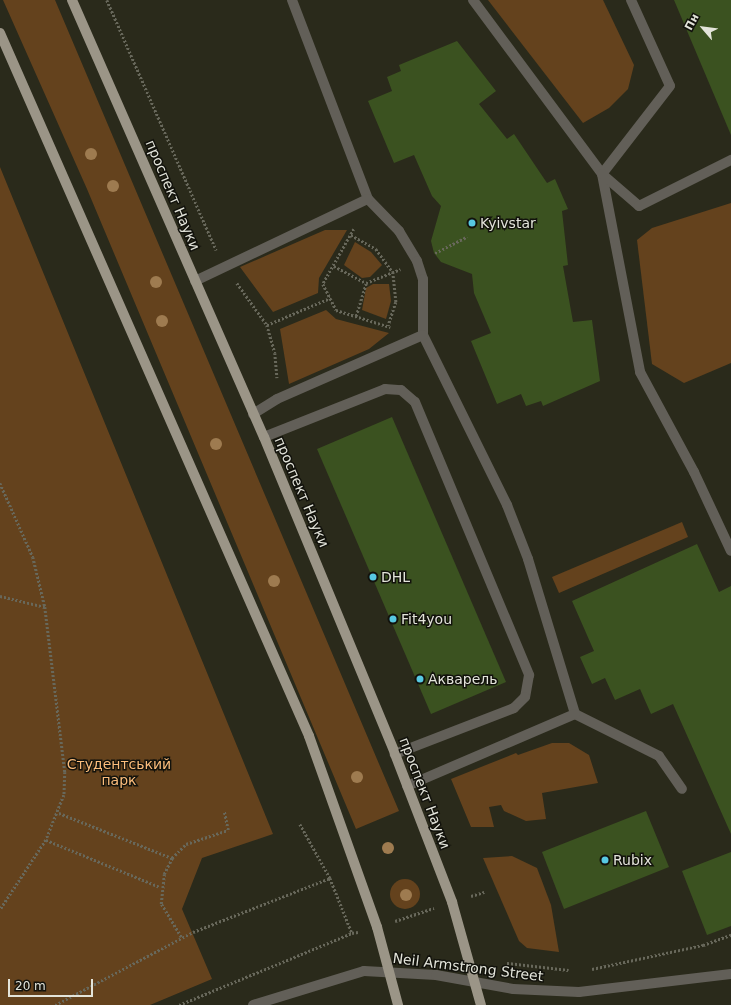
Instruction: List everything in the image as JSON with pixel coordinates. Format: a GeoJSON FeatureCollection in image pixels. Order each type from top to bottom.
{"type":"FeatureCollection","features":[{"type":"Feature","properties":{"kind":"main road","name":"проспект Науки"},"geometry":{"type":"LineString","coordinates":[[72,0],[264,437],[395,754],[452,902],[476,982],[481,1005]]}},
{"type":"Feature","properties":{"kind":"main road"},"geometry":{"type":"LineString","coordinates":[[0,33],[309,736],[390,971],[398,1005]]}},
{"type":"Feature","properties":{"kind":"street"},"geometry":{"type":"LineString","coordinates":[[292,0],[368,199],[399,231],[416,262],[423,279],[424,335],[507,505],[528,558],[575,714],[659,756],[682,788]]}},
{"type":"Feature","properties":{"kind":"street"},"geometry":{"type":"LineString","coordinates":[[473,0],[602,174],[639,206],[731,160]]}},
{"type":"Feature","properties":{"kind":"street"},"geometry":{"type":"LineString","coordinates":[[631,0],[670,86],[602,174],[640,372],[694,472],[731,551]]}},
{"type":"Feature","properties":{"kind":"street"},"geometry":{"type":"LineString","coordinates":[[195,281],[223,266],[368,199]]}},
{"type":"Feature","properties":{"kind":"street"},"geometry":{"type":"LineString","coordinates":[[253,414],[277,399],[424,335]]}},
{"type":"Feature","properties":{"kind":"street"},"geometry":{"type":"LineString","coordinates":[[264,437],[385,389],[401,390],[415,402],[529,675],[525,697],[514,708],[395,754]]}},
{"type":"Feature","properties":{"kind":"street"},"geometry":{"type":"LineString","coordinates":[[407,786],[575,714]]}},
{"type":"Feature","properties":{"kind":"street","name":"Neil Armstrong Street"},"geometry":{"type":"LineString","coordinates":[[253,1005],[364,971],[390,971],[476,982],[513,989],[579,992],[731,974]]}},
{"type":"Feature","properties":{"kind":"path"},"geometry":{"type":"LineString","coordinates":[[107,0],[223,266],[267,325],[275,353],[277,399]]}},
{"type":"Feature","properties":{"kind":"path"},"geometry":{"type":"LineString","coordinates":[[368,199],[351,235],[323,284],[336,310],[424,335]]}},
{"type":"Feature","properties":{"kind":"path"},"geometry":{"type":"LineString","coordinates":[[351,235],[376,249],[393,272],[396,302],[388,326]]}},
{"type":"Feature","properties":{"kind":"path"},"geometry":{"type":"LineString","coordinates":[[333,266],[366,283],[356,316]]}},
{"type":"Feature","properties":{"kind":"path"},"geometry":{"type":"LineString","coordinates":[[267,325],[330,298]]}},
{"type":"Feature","properties":{"kind":"path"},"geometry":{"type":"LineString","coordinates":[[0,482],[33,557],[45,606],[65,772],[58,813],[46,840],[0,910]]}},
{"type":"Feature","properties":{"kind":"path"},"geometry":{"type":"LineString","coordinates":[[0,596],[45,606]]}},
{"type":"Feature","properties":{"kind":"path"},"geometry":{"type":"LineString","coordinates":[[181,937],[161,904],[160,887],[172,858],[186,844],[228,830],[224,811]]}},
{"type":"Feature","properties":{"kind":"path"},"geometry":{"type":"LineString","coordinates":[[58,813],[172,858]]}},
{"type":"Feature","properties":{"kind":"path"},"geometry":{"type":"LineString","coordinates":[[46,840],[160,887]]}},
{"type":"Feature","properties":{"kind":"path"},"geometry":{"type":"LineString","coordinates":[[55,1005],[181,937],[330,878]]}},
{"type":"Feature","properties":{"kind":"path"},"geometry":{"type":"LineString","coordinates":[[178,1005],[352,933]]}},
{"type":"Feature","properties":{"kind":"path"},"geometry":{"type":"LineString","coordinates":[[588,969],[703,945],[731,935]]}},
{"type":"Feature","properties":{"kind":"path"},"geometry":{"type":"LineString","coordinates":[[507,963],[573,970]]}},
{"type":"Feature","properties":{"kind":"green space"},"geometry":{"type":"Polygon","coordinates":[[[3,0],[55,0],[399,811],[356,829],[87,189],[3,0]]]}},
{"type":"Feature","properties":{"kind":"green space"},"geometry":{"type":"Polygon","coordinates":[[[488,0],[603,0],[634,65],[628,89],[609,108],[583,123],[488,0]]]}},
{"type":"Feature","properties":{"kind":"green space","name":"Студентський парк"},"geometry":{"type":"Polygon","coordinates":[[[0,167],[273,834],[202,858],[182,909],[212,979],[150,1005],[0,1005],[0,167]]]}},
{"type":"Feature","properties":{"kind":"green space"},"geometry":{"type":"Polygon","coordinates":[[[731,203],[731,363],[684,383],[652,364],[637,240],[652,228],[731,203]]]}},
{"type":"Feature","properties":{"kind":"green space"},"geometry":{"type":"Polygon","coordinates":[[[325,230],[347,230],[319,278],[318,293],[273,312],[240,267],[325,230]]]}},
{"type":"Feature","properties":{"kind":"green space"},"geometry":{"type":"Polygon","coordinates":[[[355,242],[371,252],[382,265],[370,277],[362,278],[344,265],[355,242]]]}},
{"type":"Feature","properties":{"kind":"green space"},"geometry":{"type":"Polygon","coordinates":[[[373,284],[389,284],[391,301],[386,319],[362,310],[366,288],[373,284]]]}},
{"type":"Feature","properties":{"kind":"green space"},"geometry":{"type":"Polygon","coordinates":[[[326,310],[336,319],[389,333],[369,349],[289,384],[280,329],[326,310]]]}},
{"type":"Feature","properties":{"kind":"green space"},"geometry":{"type":"Polygon","coordinates":[[[682,522],[688,537],[559,593],[552,577],[682,522]]]}},
{"type":"Feature","properties":{"kind":"green space"},"geometry":{"type":"Polygon","coordinates":[[[552,743],[569,743],[589,755],[598,783],[542,793],[546,819],[526,821],[504,811],[501,805],[489,807],[494,827],[471,827],[451,779],[516,753],[518,755],[552,743]]]}},
{"type":"Feature","properties":{"kind":"green space"},"geometry":{"type":"Polygon","coordinates":[[[512,856],[537,868],[551,905],[559,952],[527,948],[519,941],[483,858],[512,856]]]}},
{"type":"Feature","properties":{"kind":"green space"},"geometry":{"type":"Polygon","coordinates":[[[405,879],[416,883],[420,894],[416,905],[405,909],[394,905],[390,894],[394,883],[405,879]]]}},
{"type":"Feature","properties":{"kind":"building"},"geometry":{"type":"Polygon","coordinates":[[[674,0],[731,0],[731,135],[674,0]]]}},
{"type":"Feature","properties":{"kind":"building"},"geometry":{"type":"Polygon","coordinates":[[[457,41],[496,91],[479,104],[507,139],[514,134],[547,183],[555,179],[568,209],[562,211],[568,265],[563,266],[573,322],[592,320],[600,381],[543,406],[541,401],[526,406],[521,394],[497,404],[471,341],[491,333],[474,293],[472,274],[441,262],[434,253],[431,241],[441,206],[432,196],[414,155],[394,163],[368,101],[392,91],[387,77],[401,71],[399,65],[457,41]]]}},
{"type":"Feature","properties":{"kind":"building"},"geometry":{"type":"Polygon","coordinates":[[[392,417],[506,682],[431,714],[317,449],[392,417]]]}},
{"type":"Feature","properties":{"kind":"building"},"geometry":{"type":"Polygon","coordinates":[[[697,544],[719,592],[731,586],[731,834],[673,704],[651,714],[640,689],[615,700],[605,678],[592,684],[580,657],[594,651],[572,601],[697,544]]]}},
{"type":"Feature","properties":{"kind":"building","name":"Rubix"},"geometry":{"type":"Polygon","coordinates":[[[646,811],[669,867],[564,909],[542,852],[646,811]]]}},
{"type":"Feature","properties":{"kind":"building"},"geometry":{"type":"Polygon","coordinates":[[[731,852],[731,926],[707,935],[682,871],[731,852]]]}},
{"type":"Feature","properties":{"kind":"place","name":"Kyivstar"},"geometry":{"type":"Point","coordinates":[472,223]}},
{"type":"Feature","properties":{"kind":"place","name":"DHL"},"geometry":{"type":"Point","coordinates":[373,577]}},
{"type":"Feature","properties":{"kind":"place","name":"Fit4you"},"geometry":{"type":"Point","coordinates":[393,619]}},
{"type":"Feature","properties":{"kind":"place","name":"Акварель"},"geometry":{"type":"Point","coordinates":[420,679]}},
{"type":"Feature","properties":{"kind":"place","name":"Rubix"},"geometry":{"type":"Point","coordinates":[605,860]}}]}
